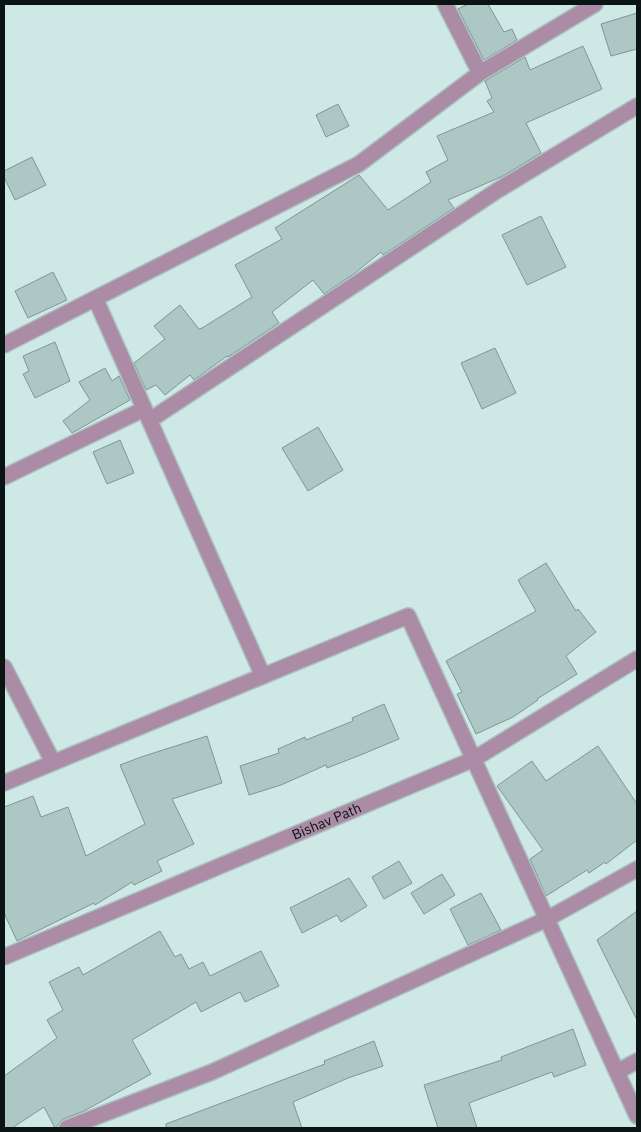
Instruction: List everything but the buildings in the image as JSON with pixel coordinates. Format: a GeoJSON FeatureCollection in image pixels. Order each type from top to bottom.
{"type":"FeatureCollection","features":[{"type":"Feature","properties":{"kind":"street"},"geometry":{"type":"LineString","coordinates":[[445,4],[480,73]]}},
{"type":"Feature","properties":{"kind":"street"},"geometry":{"type":"LineString","coordinates":[[4,345],[96,300],[359,164],[480,73],[595,4]]}},
{"type":"Feature","properties":{"kind":"street"},"geometry":{"type":"LineString","coordinates":[[4,477],[147,414],[498,190],[637,106]]}},
{"type":"Feature","properties":{"kind":"street"},"geometry":{"type":"LineString","coordinates":[[96,300],[263,676]]}},
{"type":"Feature","properties":{"kind":"street"},"geometry":{"type":"LineString","coordinates":[[4,783],[408,616],[637,1116]]}},
{"type":"Feature","properties":{"kind":"street","name":"Bishav Path"},"geometry":{"type":"LineString","coordinates":[[4,957],[474,759],[637,660]]}},
{"type":"Feature","properties":{"kind":"street"},"geometry":{"type":"LineString","coordinates":[[4,667],[53,762]]}},
{"type":"Feature","properties":{"kind":"street"},"geometry":{"type":"LineString","coordinates":[[67,1128],[212,1072],[547,919],[637,870]]}},
{"type":"Feature","properties":{"kind":"street"},"geometry":{"type":"LineString","coordinates":[[618,1072],[637,1061]]}}]}
